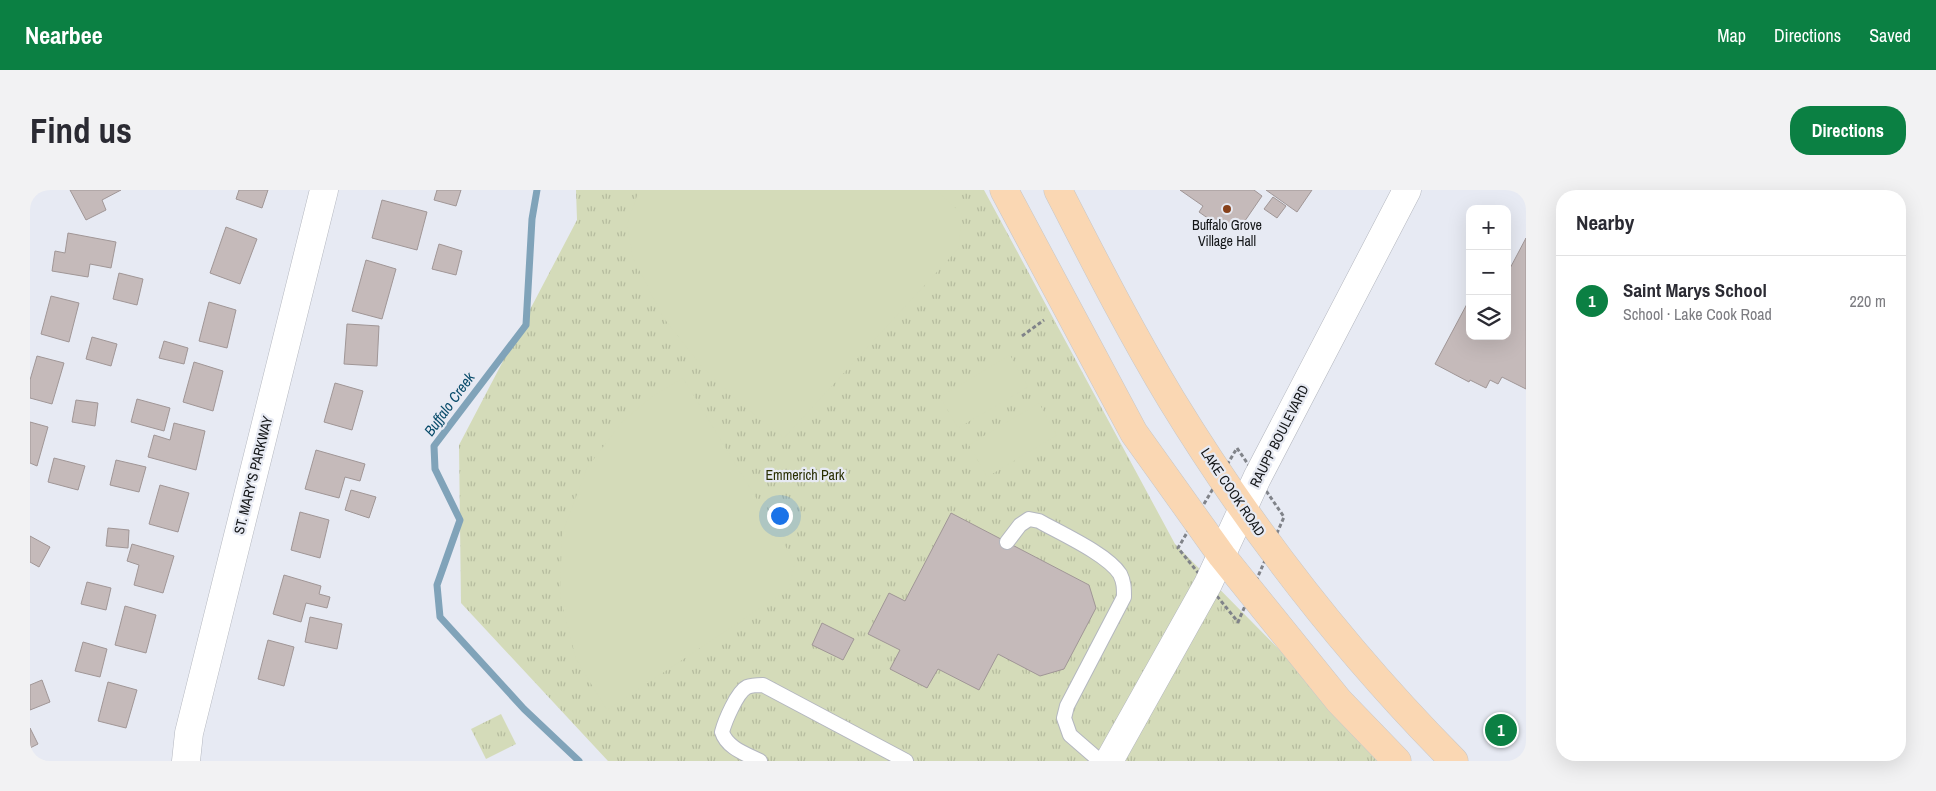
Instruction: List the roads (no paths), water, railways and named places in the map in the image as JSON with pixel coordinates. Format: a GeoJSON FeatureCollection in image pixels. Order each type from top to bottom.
{"type":"FeatureCollection","features":[{"type":"Feature","properties":{"kind":"main road"},"geometry":{"type":"LineString","coordinates":[[1004,190],[1134,432],[1222,556],[1339,701],[1397,761]]}},
{"type":"Feature","properties":{"kind":"main road","name":"LAKE COOK ROAD"},"geometry":{"type":"LineString","coordinates":[[1058,190],[1108,288],[1172,399],[1244,509],[1288,570],[1372,674],[1454,761]]}},
{"type":"Feature","properties":{"kind":"street","name":"ST. MARY'S PARKWAY"},"geometry":{"type":"LineString","coordinates":[[186,761],[188,733],[324,190]]}},
{"type":"Feature","properties":{"kind":"street","name":"RAUPP BOULEVARD"},"geometry":{"type":"LineString","coordinates":[[1109,761],[1208,584],[1257,478],[1407,190]]}},
{"type":"Feature","properties":{"kind":"lane"},"geometry":{"type":"LineString","coordinates":[[1007,542],[1020,525],[1030,519],[1039,521],[1108,561],[1120,574],[1124,586],[1124,597],[1067,706],[1064,718],[1070,735],[1100,761]]}},
{"type":"Feature","properties":{"kind":"lane"},"geometry":{"type":"LineString","coordinates":[[760,761],[732,747],[724,740],[722,732],[740,693],[748,687],[756,685],[763,686],[906,761]]}},
{"type":"Feature","properties":{"kind":"waterway","name":"Buffalo Creek"},"geometry":{"type":"LineString","coordinates":[[537,190],[532,219],[526,325],[434,446],[435,469],[460,520],[437,585],[440,617],[524,709],[579,761]]}},
{"type":"Feature","properties":{"kind":"place","name":"Buffalo Grove Village Hall"},"geometry":{"type":"Point","coordinates":[1227,209]}},
{"type":"Feature","properties":{"kind":"place","name":"Saint Marys School"},"geometry":{"type":"Point","coordinates":[1501,730]}},
{"type":"Feature","properties":{"kind":"park label","name":"Emmerich Park"},"geometry":{"type":"Point","coordinates":[805,475]}}]}
